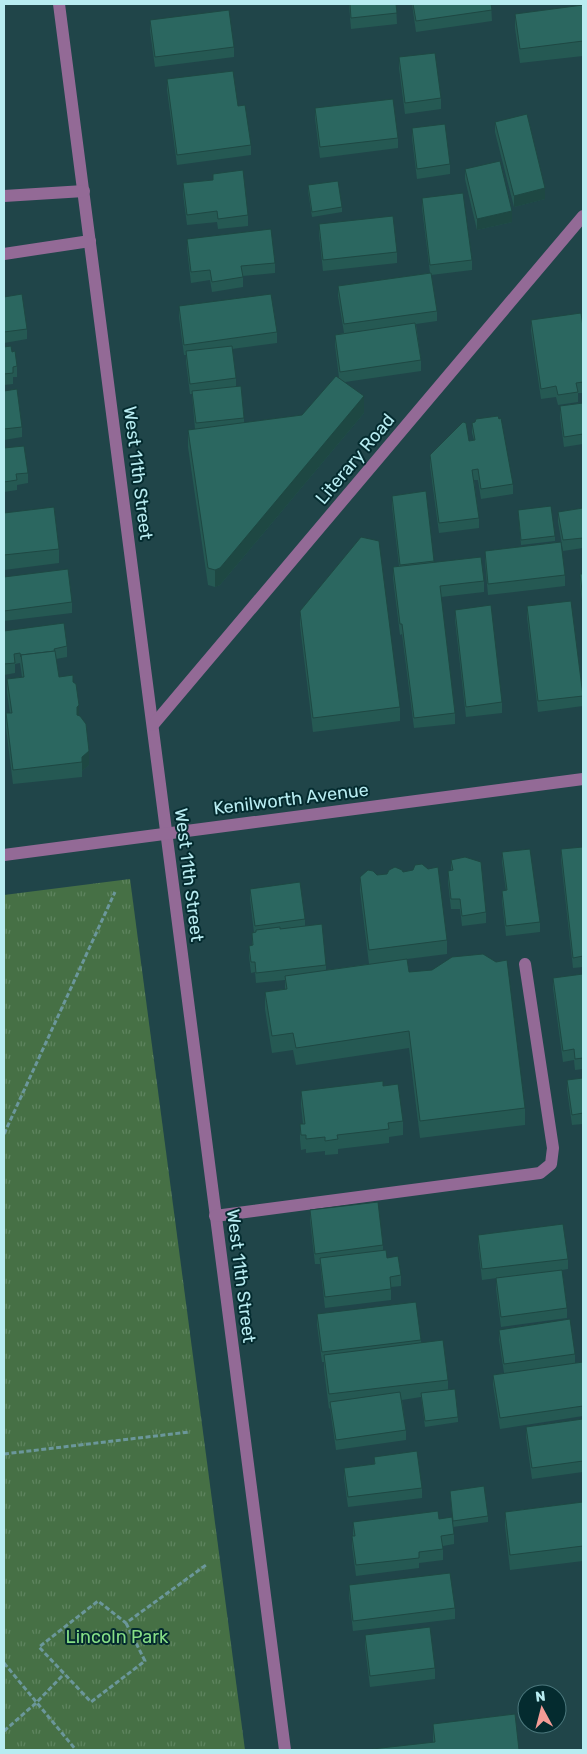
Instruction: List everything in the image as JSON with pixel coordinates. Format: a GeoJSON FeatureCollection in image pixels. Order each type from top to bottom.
{"type":"FeatureCollection","features":[{"type":"Feature","properties":{"kind":"street","name":"West 11th Street"},"geometry":{"type":"LineString","coordinates":[[59,4],[285,1750]]}},
{"type":"Feature","properties":{"kind":"street"},"geometry":{"type":"LineString","coordinates":[[4,196],[84,191]]}},
{"type":"Feature","properties":{"kind":"street","name":"Literary Road"},"geometry":{"type":"LineString","coordinates":[[153,725],[583,216]]}},
{"type":"Feature","properties":{"kind":"street"},"geometry":{"type":"LineString","coordinates":[[4,254],[90,241]]}},
{"type":"Feature","properties":{"kind":"street","name":"Kenilworth Avenue"},"geometry":{"type":"LineString","coordinates":[[4,855],[583,779]]}},
{"type":"Feature","properties":{"kind":"street"},"geometry":{"type":"LineString","coordinates":[[216,1216],[540,1173],[551,1164],[553,1148],[525,964]]}},
{"type":"Feature","properties":{"kind":"path"},"geometry":{"type":"LineString","coordinates":[[4,1134],[115,892]]}},
{"type":"Feature","properties":{"kind":"path"},"geometry":{"type":"LineString","coordinates":[[4,1454],[189,1432]]}},
{"type":"Feature","properties":{"kind":"path"},"geometry":{"type":"LineString","coordinates":[[126,1623],[206,1566]]}},
{"type":"Feature","properties":{"kind":"path"},"geometry":{"type":"LineString","coordinates":[[98,1600],[126,1623],[145,1661],[91,1702],[39,1646],[98,1600]]}},
{"type":"Feature","properties":{"kind":"path"},"geometry":{"type":"LineString","coordinates":[[4,1663],[76,1750]]}},
{"type":"Feature","properties":{"kind":"path"},"geometry":{"type":"LineString","coordinates":[[4,1731],[36,1703],[64,1674]]}},
{"type":"Feature","properties":{"kind":"green space","name":"Lincoln Park"},"geometry":{"type":"Polygon","coordinates":[[[130,879],[245,1750],[4,1750],[4,895],[130,879]]]}},
{"type":"Feature","properties":{"kind":"building"},"geometry":{"type":"Polygon","coordinates":[[[350,4],[396,4],[397,13],[351,18],[350,4]]]}},
{"type":"Feature","properties":{"kind":"building"},"geometry":{"type":"Polygon","coordinates":[[[413,4],[491,4],[492,10],[416,21],[413,4]]]}},
{"type":"Feature","properties":{"kind":"building"},"geometry":{"type":"Polygon","coordinates":[[[583,5],[583,41],[520,49],[515,14],[583,5]]]}},
{"type":"Feature","properties":{"kind":"building"},"geometry":{"type":"Polygon","coordinates":[[[229,10],[234,47],[155,57],[150,20],[229,10]]]}},
{"type":"Feature","properties":{"kind":"building"},"geometry":{"type":"Polygon","coordinates":[[[435,53],[441,98],[405,103],[399,57],[435,53]]]}},
{"type":"Feature","properties":{"kind":"building"},"geometry":{"type":"Polygon","coordinates":[[[233,71],[238,106],[245,105],[251,145],[177,155],[167,79],[233,71]]]}},
{"type":"Feature","properties":{"kind":"building"},"geometry":{"type":"Polygon","coordinates":[[[393,99],[398,138],[320,147],[315,108],[393,99]]]}},
{"type":"Feature","properties":{"kind":"building"},"geometry":{"type":"Polygon","coordinates":[[[527,114],[545,188],[514,196],[495,122],[527,114]]]}},
{"type":"Feature","properties":{"kind":"building"},"geometry":{"type":"Polygon","coordinates":[[[445,124],[450,164],[417,169],[412,128],[445,124]]]}},
{"type":"Feature","properties":{"kind":"building"},"geometry":{"type":"Polygon","coordinates":[[[500,161],[512,211],[477,219],[465,169],[500,161]]]}},
{"type":"Feature","properties":{"kind":"building"},"geometry":{"type":"Polygon","coordinates":[[[243,170],[248,215],[218,219],[217,211],[187,215],[183,183],[213,180],[213,174],[243,170]]]}},
{"type":"Feature","properties":{"kind":"building"},"geometry":{"type":"Polygon","coordinates":[[[338,181],[342,207],[312,212],[308,185],[338,181]]]}},
{"type":"Feature","properties":{"kind":"building"},"geometry":{"type":"Polygon","coordinates":[[[463,193],[472,260],[430,265],[422,198],[463,193]]]}},
{"type":"Feature","properties":{"kind":"building"},"geometry":{"type":"Polygon","coordinates":[[[393,216],[397,252],[323,260],[319,224],[393,216]]]}},
{"type":"Feature","properties":{"kind":"building"},"geometry":{"type":"Polygon","coordinates":[[[271,229],[275,263],[241,266],[243,277],[212,282],[210,270],[191,272],[187,239],[271,229]]]}},
{"type":"Feature","properties":{"kind":"building"},"geometry":{"type":"Polygon","coordinates":[[[431,273],[437,311],[344,324],[338,286],[431,273]]]}},
{"type":"Feature","properties":{"kind":"building"},"geometry":{"type":"Polygon","coordinates":[[[22,294],[27,329],[4,332],[4,297],[22,294]]]}},
{"type":"Feature","properties":{"kind":"building"},"geometry":{"type":"Polygon","coordinates":[[[271,294],[277,332],[184,345],[179,306],[271,294]]]}},
{"type":"Feature","properties":{"kind":"building"},"geometry":{"type":"Polygon","coordinates":[[[581,313],[583,327],[583,382],[576,383],[578,392],[558,395],[556,386],[541,389],[531,320],[581,313]]]}},
{"type":"Feature","properties":{"kind":"building"},"geometry":{"type":"Polygon","coordinates":[[[415,323],[421,360],[340,372],[335,335],[415,323]]]}},
{"type":"Feature","properties":{"kind":"building"},"geometry":{"type":"Polygon","coordinates":[[[11,346],[12,352],[15,351],[17,366],[13,367],[13,373],[4,374],[4,347],[11,346]]]}},
{"type":"Feature","properties":{"kind":"building"},"geometry":{"type":"Polygon","coordinates":[[[232,346],[236,378],[190,384],[186,351],[232,346]]]}},
{"type":"Feature","properties":{"kind":"building"},"geometry":{"type":"Polygon","coordinates":[[[336,376],[364,396],[220,568],[215,570],[208,568],[188,430],[302,415],[336,376]]]}},
{"type":"Feature","properties":{"kind":"building"},"geometry":{"type":"Polygon","coordinates":[[[241,386],[244,418],[196,423],[192,391],[241,386]]]}},
{"type":"Feature","properties":{"kind":"building"},"geometry":{"type":"Polygon","coordinates":[[[17,389],[22,427],[4,429],[4,391],[17,389]]]}},
{"type":"Feature","properties":{"kind":"building"},"geometry":{"type":"Polygon","coordinates":[[[583,403],[583,434],[564,437],[560,406],[583,403]]]}},
{"type":"Feature","properties":{"kind":"building"},"geometry":{"type":"Polygon","coordinates":[[[498,416],[499,419],[501,418],[513,484],[481,489],[478,469],[472,470],[479,518],[439,523],[430,455],[463,422],[466,423],[469,441],[475,440],[472,423],[476,419],[498,416]]]}},
{"type":"Feature","properties":{"kind":"building"},"geometry":{"type":"Polygon","coordinates":[[[24,446],[28,473],[16,474],[17,480],[4,482],[4,448],[24,446]]]}},
{"type":"Feature","properties":{"kind":"building"},"geometry":{"type":"Polygon","coordinates":[[[426,491],[434,561],[400,565],[392,496],[426,491]]]}},
{"type":"Feature","properties":{"kind":"building"},"geometry":{"type":"Polygon","coordinates":[[[551,506],[555,536],[521,540],[518,510],[551,506]]]}},
{"type":"Feature","properties":{"kind":"building"},"geometry":{"type":"Polygon","coordinates":[[[54,507],[59,549],[4,555],[4,513],[54,507]]]}},
{"type":"Feature","properties":{"kind":"building"},"geometry":{"type":"Polygon","coordinates":[[[583,508],[583,538],[563,540],[558,512],[583,508]]]}},
{"type":"Feature","properties":{"kind":"building"},"geometry":{"type":"Polygon","coordinates":[[[361,537],[379,541],[400,707],[313,718],[300,611],[361,537]]]}},
{"type":"Feature","properties":{"kind":"building"},"geometry":{"type":"Polygon","coordinates":[[[561,542],[565,575],[488,584],[485,551],[561,542]]]}},
{"type":"Feature","properties":{"kind":"building"},"geometry":{"type":"Polygon","coordinates":[[[481,557],[484,581],[440,586],[455,713],[414,718],[393,567],[481,557]]]}},
{"type":"Feature","properties":{"kind":"building"},"geometry":{"type":"Polygon","coordinates":[[[68,569],[72,602],[4,611],[4,577],[68,569]]]}},
{"type":"Feature","properties":{"kind":"building"},"geometry":{"type":"Polygon","coordinates":[[[580,574],[583,574],[583,599],[580,574]]]}},
{"type":"Feature","properties":{"kind":"building"},"geometry":{"type":"Polygon","coordinates":[[[571,601],[583,696],[538,701],[527,606],[571,601]]]}},
{"type":"Feature","properties":{"kind":"building"},"geometry":{"type":"Polygon","coordinates":[[[491,605],[502,702],[466,707],[455,610],[491,605]]]}},
{"type":"Feature","properties":{"kind":"building"},"geometry":{"type":"Polygon","coordinates":[[[64,623],[67,646],[54,649],[55,651],[21,655],[21,657],[20,653],[14,654],[15,663],[4,664],[4,631],[64,623]]]}},
{"type":"Feature","properties":{"kind":"building"},"geometry":{"type":"Polygon","coordinates":[[[55,651],[59,677],[73,675],[79,705],[77,707],[77,715],[86,724],[89,751],[82,757],[82,762],[13,770],[6,713],[12,713],[7,679],[24,677],[21,655],[55,651]]]}},
{"type":"Feature","properties":{"kind":"building"},"geometry":{"type":"Polygon","coordinates":[[[583,847],[583,956],[573,958],[561,849],[583,847]]]}},
{"type":"Feature","properties":{"kind":"building"},"geometry":{"type":"Polygon","coordinates":[[[530,849],[540,922],[506,926],[502,891],[507,890],[502,852],[530,849]]]}},
{"type":"Feature","properties":{"kind":"building"},"geometry":{"type":"Polygon","coordinates":[[[465,857],[481,862],[486,912],[462,916],[460,899],[451,899],[448,871],[453,870],[451,860],[465,857]]]}},
{"type":"Feature","properties":{"kind":"building"},"geometry":{"type":"Polygon","coordinates":[[[422,864],[428,869],[438,867],[447,940],[369,950],[360,877],[368,870],[373,871],[377,875],[387,874],[389,870],[395,867],[403,872],[413,870],[415,865],[422,864]]]}},
{"type":"Feature","properties":{"kind":"building"},"geometry":{"type":"Polygon","coordinates":[[[300,882],[305,919],[255,926],[250,889],[300,882]]]}},
{"type":"Feature","properties":{"kind":"building"},"geometry":{"type":"Polygon","coordinates":[[[322,924],[326,965],[256,973],[255,962],[251,962],[249,946],[253,945],[252,933],[256,932],[256,930],[322,924]]]}},
{"type":"Feature","properties":{"kind":"building"},"geometry":{"type":"Polygon","coordinates":[[[483,954],[496,962],[507,960],[525,1108],[420,1121],[409,1031],[296,1048],[293,1033],[272,1036],[265,992],[287,989],[285,976],[407,959],[409,972],[432,970],[452,957],[483,954]]]}},
{"type":"Feature","properties":{"kind":"building"},"geometry":{"type":"Polygon","coordinates":[[[583,974],[583,1058],[575,1059],[574,1049],[563,1051],[553,978],[583,974]]]}},
{"type":"Feature","properties":{"kind":"building"},"geometry":{"type":"Polygon","coordinates":[[[583,1078],[583,1113],[572,1115],[567,1080],[583,1078]]]}},
{"type":"Feature","properties":{"kind":"building"},"geometry":{"type":"Polygon","coordinates":[[[383,1081],[383,1086],[398,1084],[403,1121],[388,1123],[389,1129],[337,1135],[338,1139],[325,1141],[325,1137],[306,1139],[306,1135],[301,1135],[300,1124],[305,1124],[301,1091],[383,1081]]]}},
{"type":"Feature","properties":{"kind":"building"},"geometry":{"type":"Polygon","coordinates":[[[378,1202],[383,1245],[315,1254],[310,1210],[378,1202]]]}},
{"type":"Feature","properties":{"kind":"building"},"geometry":{"type":"Polygon","coordinates":[[[563,1224],[568,1259],[482,1269],[478,1235],[563,1224]]]}},
{"type":"Feature","properties":{"kind":"building"},"geometry":{"type":"Polygon","coordinates":[[[386,1250],[387,1258],[398,1256],[401,1275],[390,1277],[391,1289],[325,1297],[320,1258],[386,1250]]]}},
{"type":"Feature","properties":{"kind":"building"},"geometry":{"type":"Polygon","coordinates":[[[562,1270],[567,1308],[501,1317],[496,1278],[562,1270]]]}},
{"type":"Feature","properties":{"kind":"building"},"geometry":{"type":"Polygon","coordinates":[[[416,1302],[421,1340],[322,1352],[317,1314],[416,1302]]]}},
{"type":"Feature","properties":{"kind":"building"},"geometry":{"type":"Polygon","coordinates":[[[570,1319],[575,1354],[504,1364],[499,1330],[570,1319]]]}},
{"type":"Feature","properties":{"kind":"building"},"geometry":{"type":"Polygon","coordinates":[[[443,1340],[448,1380],[329,1394],[324,1355],[443,1340]]]}},
{"type":"Feature","properties":{"kind":"building"},"geometry":{"type":"Polygon","coordinates":[[[583,1362],[583,1406],[500,1418],[493,1375],[583,1362]]]}},
{"type":"Feature","properties":{"kind":"building"},"geometry":{"type":"Polygon","coordinates":[[[455,1389],[458,1417],[425,1421],[421,1393],[455,1389]]]}},
{"type":"Feature","properties":{"kind":"building"},"geometry":{"type":"Polygon","coordinates":[[[400,1392],[406,1430],[336,1440],[330,1402],[400,1392]]]}},
{"type":"Feature","properties":{"kind":"building"},"geometry":{"type":"Polygon","coordinates":[[[583,1419],[583,1461],[532,1468],[526,1427],[583,1419]]]}},
{"type":"Feature","properties":{"kind":"building"},"geometry":{"type":"Polygon","coordinates":[[[417,1451],[422,1488],[348,1497],[344,1468],[375,1464],[374,1457],[417,1451]]]}},
{"type":"Feature","properties":{"kind":"building"},"geometry":{"type":"Polygon","coordinates":[[[484,1486],[488,1516],[453,1521],[450,1491],[484,1486]]]}},
{"type":"Feature","properties":{"kind":"building"},"geometry":{"type":"Polygon","coordinates":[[[583,1502],[583,1546],[510,1555],[505,1512],[583,1502]]]}},
{"type":"Feature","properties":{"kind":"building"},"geometry":{"type":"Polygon","coordinates":[[[438,1511],[439,1519],[452,1517],[454,1534],[441,1536],[443,1549],[419,1552],[419,1558],[356,1565],[352,1536],[355,1536],[353,1522],[438,1511]]]}},
{"type":"Feature","properties":{"kind":"building"},"geometry":{"type":"Polygon","coordinates":[[[450,1573],[455,1608],[353,1621],[349,1585],[450,1573]]]}},
{"type":"Feature","properties":{"kind":"building"},"geometry":{"type":"Polygon","coordinates":[[[430,1627],[435,1668],[370,1676],[365,1635],[430,1627]]]}},
{"type":"Feature","properties":{"kind":"building"},"geometry":{"type":"Polygon","coordinates":[[[515,1714],[519,1750],[372,1750],[435,1742],[433,1724],[515,1714]]]}}]}
